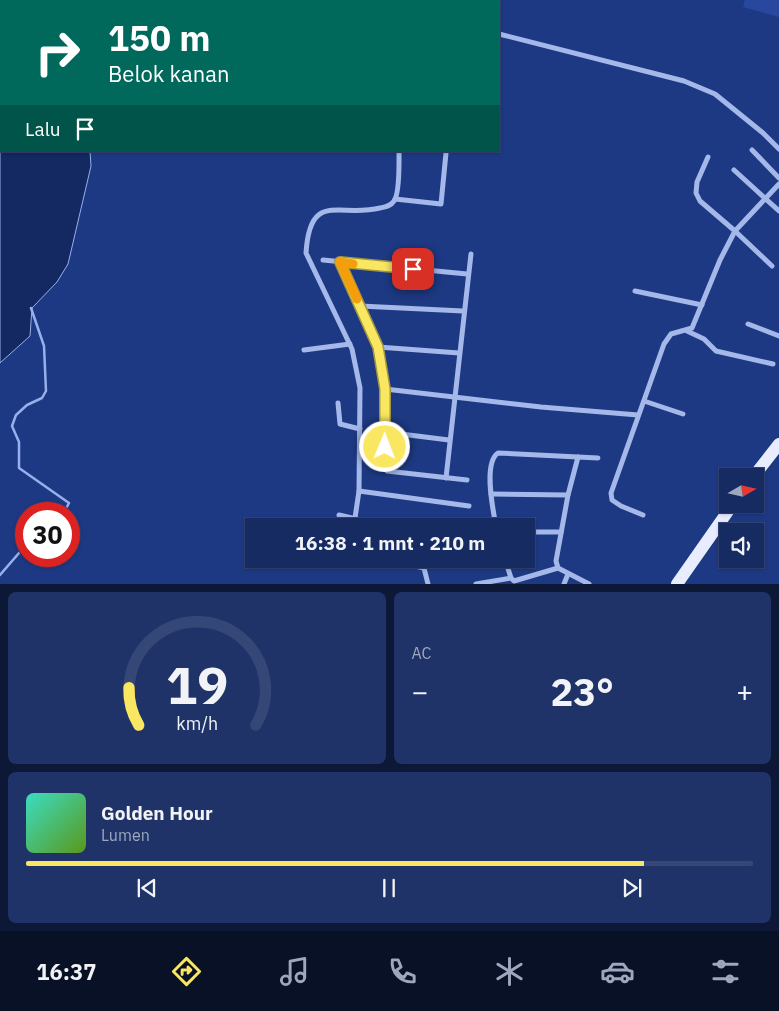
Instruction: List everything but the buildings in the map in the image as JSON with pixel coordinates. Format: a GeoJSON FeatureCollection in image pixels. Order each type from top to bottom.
{"type":"FeatureCollection","features":[{"type":"Feature","properties":{"kind":"main road"},"geometry":{"type":"LineString","coordinates":[[760,468],[779,444]]}},
{"type":"Feature","properties":{"kind":"main road"},"geometry":{"type":"LineString","coordinates":[[677,584],[727,513]]}},
{"type":"Feature","properties":{"kind":"street"},"geometry":{"type":"LineString","coordinates":[[500,34],[684,81],[715,94],[779,149]]}},
{"type":"Feature","properties":{"kind":"street"},"geometry":{"type":"LineString","coordinates":[[752,150],[779,178]]}},
{"type":"Feature","properties":{"kind":"street"},"geometry":{"type":"LineString","coordinates":[[339,515],[355,518],[358,491],[360,388],[350,344],[306,253],[312,223],[322,212],[331,209],[370,210],[388,206],[395,199],[399,152]]}},
{"type":"Feature","properties":{"kind":"street"},"geometry":{"type":"LineString","coordinates":[[395,199],[441,204],[446,153]]}},
{"type":"Feature","properties":{"kind":"street"},"geometry":{"type":"LineString","coordinates":[[708,156],[697,182],[698,198],[704,206],[735,231],[772,266]]}},
{"type":"Feature","properties":{"kind":"street"},"geometry":{"type":"LineString","coordinates":[[734,170],[779,211]]}},
{"type":"Feature","properties":{"kind":"street"},"geometry":{"type":"LineString","coordinates":[[643,515],[612,500],[611,493],[667,337],[692,328],[720,260],[735,231],[779,184]]}},
{"type":"Feature","properties":{"kind":"street"},"geometry":{"type":"LineString","coordinates":[[446,478],[449,440],[456,397],[463,311],[471,254]]}},
{"type":"Feature","properties":{"kind":"street"},"geometry":{"type":"LineString","coordinates":[[323,260],[468,274]]}},
{"type":"Feature","properties":{"kind":"street"},"geometry":{"type":"LineString","coordinates":[[340,262],[378,347],[385,389],[384,466],[387,471],[468,480]]}},
{"type":"Feature","properties":{"kind":"street"},"geometry":{"type":"LineString","coordinates":[[635,291],[702,305]]}},
{"type":"Feature","properties":{"kind":"street"},"geometry":{"type":"LineString","coordinates":[[360,306],[463,311]]}},
{"type":"Feature","properties":{"kind":"street"},"geometry":{"type":"LineString","coordinates":[[748,324],[779,336]]}},
{"type":"Feature","properties":{"kind":"street"},"geometry":{"type":"LineString","coordinates":[[687,330],[704,339],[716,351],[773,364]]}},
{"type":"Feature","properties":{"kind":"street"},"geometry":{"type":"LineString","coordinates":[[304,350],[350,344]]}},
{"type":"Feature","properties":{"kind":"street"},"geometry":{"type":"LineString","coordinates":[[378,347],[459,353]]}},
{"type":"Feature","properties":{"kind":"street"},"geometry":{"type":"LineString","coordinates":[[385,389],[638,415]]}},
{"type":"Feature","properties":{"kind":"street"},"geometry":{"type":"LineString","coordinates":[[644,401],[683,414]]}},
{"type":"Feature","properties":{"kind":"street"},"geometry":{"type":"LineString","coordinates":[[338,403],[340,424],[360,429]]}},
{"type":"Feature","properties":{"kind":"street"},"geometry":{"type":"LineString","coordinates":[[385,432],[449,440]]}},
{"type":"Feature","properties":{"kind":"street"},"geometry":{"type":"LineString","coordinates":[[495,518],[491,494],[492,463],[495,455],[498,453],[598,458]]}},
{"type":"Feature","properties":{"kind":"street"},"geometry":{"type":"LineString","coordinates":[[578,457],[568,495],[556,560],[558,568],[588,584]]}},
{"type":"Feature","properties":{"kind":"street"},"geometry":{"type":"LineString","coordinates":[[358,491],[469,506]]}},
{"type":"Feature","properties":{"kind":"street"},"geometry":{"type":"LineString","coordinates":[[491,494],[568,495]]}},
{"type":"Feature","properties":{"kind":"street"},"geometry":{"type":"LineString","coordinates":[[535,532],[561,532]]}},
{"type":"Feature","properties":{"kind":"street"},"geometry":{"type":"LineString","coordinates":[[424,568],[428,584]]}},
{"type":"Feature","properties":{"kind":"street"},"geometry":{"type":"LineString","coordinates":[[507,568],[510,578]]}},
{"type":"Feature","properties":{"kind":"street"},"geometry":{"type":"LineString","coordinates":[[476,584],[510,578],[518,580],[558,568]]}},
{"type":"Feature","properties":{"kind":"street"},"geometry":{"type":"LineString","coordinates":[[564,584],[568,574]]}},
{"type":"Feature","properties":{"kind":"shaded area"},"geometry":{"type":"Polygon","coordinates":[[[745,0],[779,0],[779,17],[743,7],[745,0]]]}},
{"type":"Feature","properties":{"kind":"shaded area"},"geometry":{"type":"Polygon","coordinates":[[[0,152],[90,152],[91,166],[68,264],[57,282],[32,308],[30,336],[0,363],[0,152]]]}},
{"type":"Feature","properties":{"kind":"waterway"},"geometry":{"type":"LineString","coordinates":[[31,308],[44,346],[46,391],[42,398],[27,405],[16,415],[12,426],[19,442],[19,468],[68,502]]}},
{"type":"Feature","properties":{"kind":"waterway"},"geometry":{"type":"LineString","coordinates":[[0,575],[15,558]]}},
{"type":"Feature","properties":{"kind":"slow traffic"},"geometry":{"type":"LineString","coordinates":[[353,264],[340,262],[357,299]]}},
{"type":"Feature","properties":{"kind":"route"},"geometry":{"type":"LineString","coordinates":[[385,447],[385,389],[378,347],[340,262],[413,269]]}}]}
